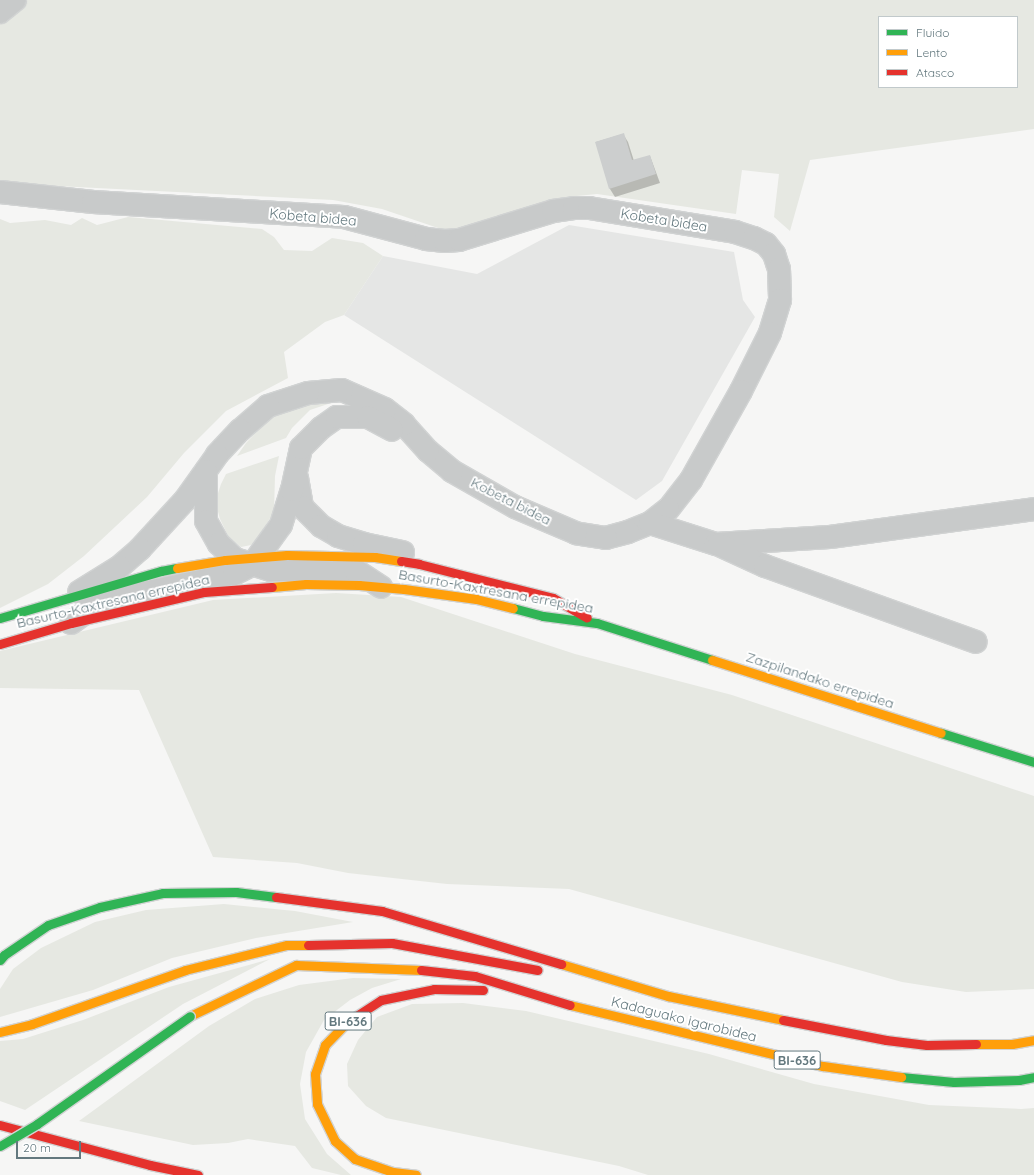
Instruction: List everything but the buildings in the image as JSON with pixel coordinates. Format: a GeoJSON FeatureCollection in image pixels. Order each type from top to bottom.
{"type":"FeatureCollection","features":[{"type":"Feature","properties":{"kind":"main road","name":"Basurto-Kaxtresana errepidea"},"geometry":{"type":"LineString","coordinates":[[0,618],[161,571],[287,555],[375,557],[458,573],[553,598],[597,623]]}},
{"type":"Feature","properties":{"kind":"main road","name":"Basurto-Kaxtresana errepidea"},"geometry":{"type":"LineString","coordinates":[[0,644],[71,623],[204,592],[306,584],[381,586],[476,599],[543,616],[597,623]]}},
{"type":"Feature","properties":{"kind":"main road","name":"Zazpilandako errepidea"},"geometry":{"type":"LineString","coordinates":[[597,623],[1034,762]]}},
{"type":"Feature","properties":{"kind":"main road"},"geometry":{"type":"LineString","coordinates":[[0,960],[4,955],[48,925],[100,907],[163,894],[236,892],[382,911],[655,991]]}},
{"type":"Feature","properties":{"kind":"main road"},"geometry":{"type":"LineString","coordinates":[[0,1032],[32,1024],[185,970],[287,945],[392,943],[547,971]]}},
{"type":"Feature","properties":{"kind":"main road"},"geometry":{"type":"LineString","coordinates":[[0,1146],[37,1124],[190,1016],[296,965],[408,968],[475,976],[565,1004]]}},
{"type":"Feature","properties":{"kind":"main road"},"geometry":{"type":"LineString","coordinates":[[562,974],[655,991]]}},
{"type":"Feature","properties":{"kind":"main road","name":"BI-636"},"geometry":{"type":"LineString","coordinates":[[416,1175],[393,1172],[355,1159],[335,1141],[317,1104],[314,1074],[325,1045],[343,1024],[380,1000],[434,989],[486,990],[565,1004]]}},
{"type":"Feature","properties":{"kind":"main road","name":"Kadaguako igarobidea"},"geometry":{"type":"LineString","coordinates":[[655,991],[720,1007],[886,1040],[927,1045],[1012,1044],[1034,1040]]}},
{"type":"Feature","properties":{"kind":"main road","name":"Kadaguako igarobidea"},"geometry":{"type":"LineString","coordinates":[[565,1004],[764,1053],[830,1067],[875,1074],[954,1082],[1019,1080],[1034,1078]]}},
{"type":"Feature","properties":{"kind":"main road"},"geometry":{"type":"LineString","coordinates":[[0,1125],[150,1165],[198,1175]]}},
{"type":"Feature","properties":{"kind":"street"},"geometry":{"type":"LineString","coordinates":[[0,12],[15,0]]}},
{"type":"Feature","properties":{"kind":"street","name":"Kobeta bidea"},"geometry":{"type":"LineString","coordinates":[[0,192],[93,202],[344,217],[426,239],[445,241],[459,240],[553,212],[574,208],[589,208],[727,230],[754,238],[766,244],[774,254],[780,269],[780,300],[770,334],[741,391],[691,480],[668,509],[650,523],[628,532],[606,538],[576,533],[515,507],[452,471],[428,451]]}},
{"type":"Feature","properties":{"kind":"street"},"geometry":{"type":"LineString","coordinates":[[73,596],[119,567],[140,549],[180,506],[217,455],[240,430],[268,406],[308,393],[342,390],[371,402],[385,410],[404,424],[428,451]]}},
{"type":"Feature","properties":{"kind":"street"},"geometry":{"type":"LineString","coordinates":[[71,623],[100,602],[234,574],[281,525],[296,475],[301,448],[321,428],[337,417],[368,416],[428,451]]}},
{"type":"Feature","properties":{"kind":"street"},"geometry":{"type":"LineString","coordinates":[[206,471],[206,520],[219,544],[271,570],[355,570],[381,586]]}},
{"type":"Feature","properties":{"kind":"street"},"geometry":{"type":"LineString","coordinates":[[296,475],[302,507],[321,526],[338,536],[364,544],[404,552],[458,573]]}},
{"type":"Feature","properties":{"kind":"street"},"geometry":{"type":"LineString","coordinates":[[716,544],[830,537],[1034,509]]}},
{"type":"Feature","properties":{"kind":"street"},"geometry":{"type":"LineString","coordinates":[[650,523],[716,544],[765,566],[976,642]]}},
{"type":"Feature","properties":{"kind":"shaded area"},"geometry":{"type":"Polygon","coordinates":[[[0,0],[1034,0],[1034,129],[810,160],[790,231],[774,217],[779,174],[742,170],[736,214],[597,194],[567,197],[465,227],[444,230],[382,209],[333,200],[37,185],[0,180],[0,0]]]}},
{"type":"Feature","properties":{"kind":"shaded area"},"geometry":{"type":"Polygon","coordinates":[[[128,217],[262,229],[274,237],[284,250],[312,251],[332,238],[363,243],[383,256],[344,315],[325,322],[284,352],[288,378],[226,411],[184,453],[147,497],[84,556],[48,584],[0,608],[0,219],[10,223],[45,220],[71,225],[82,218],[97,225],[128,217]]]}},
{"type":"Feature","properties":{"kind":"shaded area"},"geometry":{"type":"Polygon","coordinates":[[[569,225],[734,252],[743,300],[755,317],[662,481],[636,500],[344,315],[383,256],[477,274],[569,225]]]}},
{"type":"Feature","properties":{"kind":"shaded area"},"geometry":{"type":"Polygon","coordinates":[[[308,401],[334,402],[310,410],[292,428],[286,438],[237,456],[246,443],[268,420],[286,408],[308,401]]]}},
{"type":"Feature","properties":{"kind":"shaded area"},"geometry":{"type":"Polygon","coordinates":[[[279,456],[275,476],[274,512],[256,541],[251,545],[241,547],[229,538],[220,519],[217,508],[217,496],[221,484],[226,474],[279,456]]]}},
{"type":"Feature","properties":{"kind":"shaded area"},"geometry":{"type":"Polygon","coordinates":[[[336,593],[401,597],[575,654],[732,695],[1034,796],[1034,989],[966,992],[902,982],[569,889],[447,884],[348,873],[297,863],[213,857],[139,690],[0,688],[0,651],[213,600],[336,593]]]}},
{"type":"Feature","properties":{"kind":"shaded area"},"geometry":{"type":"Polygon","coordinates":[[[224,904],[295,911],[353,922],[256,938],[172,958],[93,990],[0,1017],[0,989],[13,969],[41,948],[95,922],[146,910],[224,904]]]}},
{"type":"Feature","properties":{"kind":"shaded area"},"geometry":{"type":"Polygon","coordinates":[[[270,959],[183,1004],[25,1110],[0,1101],[0,1041],[23,1039],[83,1020],[169,987],[270,959]]]}},
{"type":"Feature","properties":{"kind":"shaded area"},"geometry":{"type":"Polygon","coordinates":[[[353,978],[401,979],[372,988],[350,1000],[324,1020],[306,1052],[300,1084],[305,1119],[327,1154],[351,1175],[341,1175],[312,1168],[295,1146],[248,1139],[228,1143],[193,1145],[79,1121],[209,1026],[255,999],[299,985],[353,978]]]}},
{"type":"Feature","properties":{"kind":"shaded area"},"geometry":{"type":"Polygon","coordinates":[[[463,1003],[526,1011],[709,1054],[814,1084],[929,1105],[1021,1109],[1034,1108],[1034,1175],[648,1175],[619,1166],[386,1118],[366,1106],[348,1086],[347,1064],[358,1040],[377,1017],[412,1004],[463,1003]]]}},
{"type":"Feature","properties":{"kind":"traffic: fast"},"geometry":{"type":"LineString","coordinates":[[0,618],[161,571],[177,568]]}},
{"type":"Feature","properties":{"kind":"traffic: fast"},"geometry":{"type":"LineString","coordinates":[[513,608],[543,616],[597,623],[712,660]]}},
{"type":"Feature","properties":{"kind":"traffic: fast"},"geometry":{"type":"LineString","coordinates":[[941,733],[1034,762]]}},
{"type":"Feature","properties":{"kind":"traffic: fast"},"geometry":{"type":"LineString","coordinates":[[0,960],[4,955],[48,925],[100,907],[163,893],[236,892],[276,897]]}},
{"type":"Feature","properties":{"kind":"traffic: fast"},"geometry":{"type":"LineString","coordinates":[[0,1146],[37,1124],[190,1016]]}},
{"type":"Feature","properties":{"kind":"traffic: fast"},"geometry":{"type":"LineString","coordinates":[[901,1077],[954,1082],[1019,1080],[1034,1077]]}},
{"type":"Feature","properties":{"kind":"traffic: slow"},"geometry":{"type":"LineString","coordinates":[[177,568],[225,560],[287,555],[375,557],[401,561]]}},
{"type":"Feature","properties":{"kind":"traffic: slow"},"geometry":{"type":"LineString","coordinates":[[272,587],[306,584],[359,585],[404,589],[476,599],[513,608]]}},
{"type":"Feature","properties":{"kind":"traffic: slow"},"geometry":{"type":"LineString","coordinates":[[712,660],[941,733]]}},
{"type":"Feature","properties":{"kind":"traffic: slow"},"geometry":{"type":"LineString","coordinates":[[0,1032],[32,1024],[185,970],[287,945],[308,945]]}},
{"type":"Feature","properties":{"kind":"traffic: slow"},"geometry":{"type":"LineString","coordinates":[[561,964],[668,996],[783,1020]]}},
{"type":"Feature","properties":{"kind":"traffic: slow"},"geometry":{"type":"LineString","coordinates":[[190,1016],[296,965],[421,970]]}},
{"type":"Feature","properties":{"kind":"traffic: slow"},"geometry":{"type":"LineString","coordinates":[[570,1005],[823,1066],[901,1077]]}},
{"type":"Feature","properties":{"kind":"traffic: slow"},"geometry":{"type":"LineString","coordinates":[[347,1022],[325,1045],[315,1074],[317,1104],[335,1141],[355,1159],[393,1172],[416,1175]]}},
{"type":"Feature","properties":{"kind":"traffic: slow"},"geometry":{"type":"LineString","coordinates":[[976,1044],[1012,1044],[1034,1040]]}},
{"type":"Feature","properties":{"kind":"traffic: jam"},"geometry":{"type":"LineString","coordinates":[[401,561],[419,564],[553,598],[587,618]]}},
{"type":"Feature","properties":{"kind":"traffic: jam"},"geometry":{"type":"LineString","coordinates":[[0,644],[71,623],[204,592],[272,587]]}},
{"type":"Feature","properties":{"kind":"traffic: jam"},"geometry":{"type":"LineString","coordinates":[[276,897],[382,911],[561,964]]}},
{"type":"Feature","properties":{"kind":"traffic: jam"},"geometry":{"type":"LineString","coordinates":[[308,945],[392,943],[538,970]]}},
{"type":"Feature","properties":{"kind":"traffic: jam"},"geometry":{"type":"LineString","coordinates":[[421,970],[475,976],[570,1005]]}},
{"type":"Feature","properties":{"kind":"traffic: jam"},"geometry":{"type":"LineString","coordinates":[[347,1022],[381,1000],[434,989],[483,990]]}},
{"type":"Feature","properties":{"kind":"traffic: jam"},"geometry":{"type":"LineString","coordinates":[[783,1020],[886,1040],[927,1045],[976,1044]]}},
{"type":"Feature","properties":{"kind":"traffic: jam"},"geometry":{"type":"LineString","coordinates":[[0,1125],[150,1165],[198,1175]]}}]}
